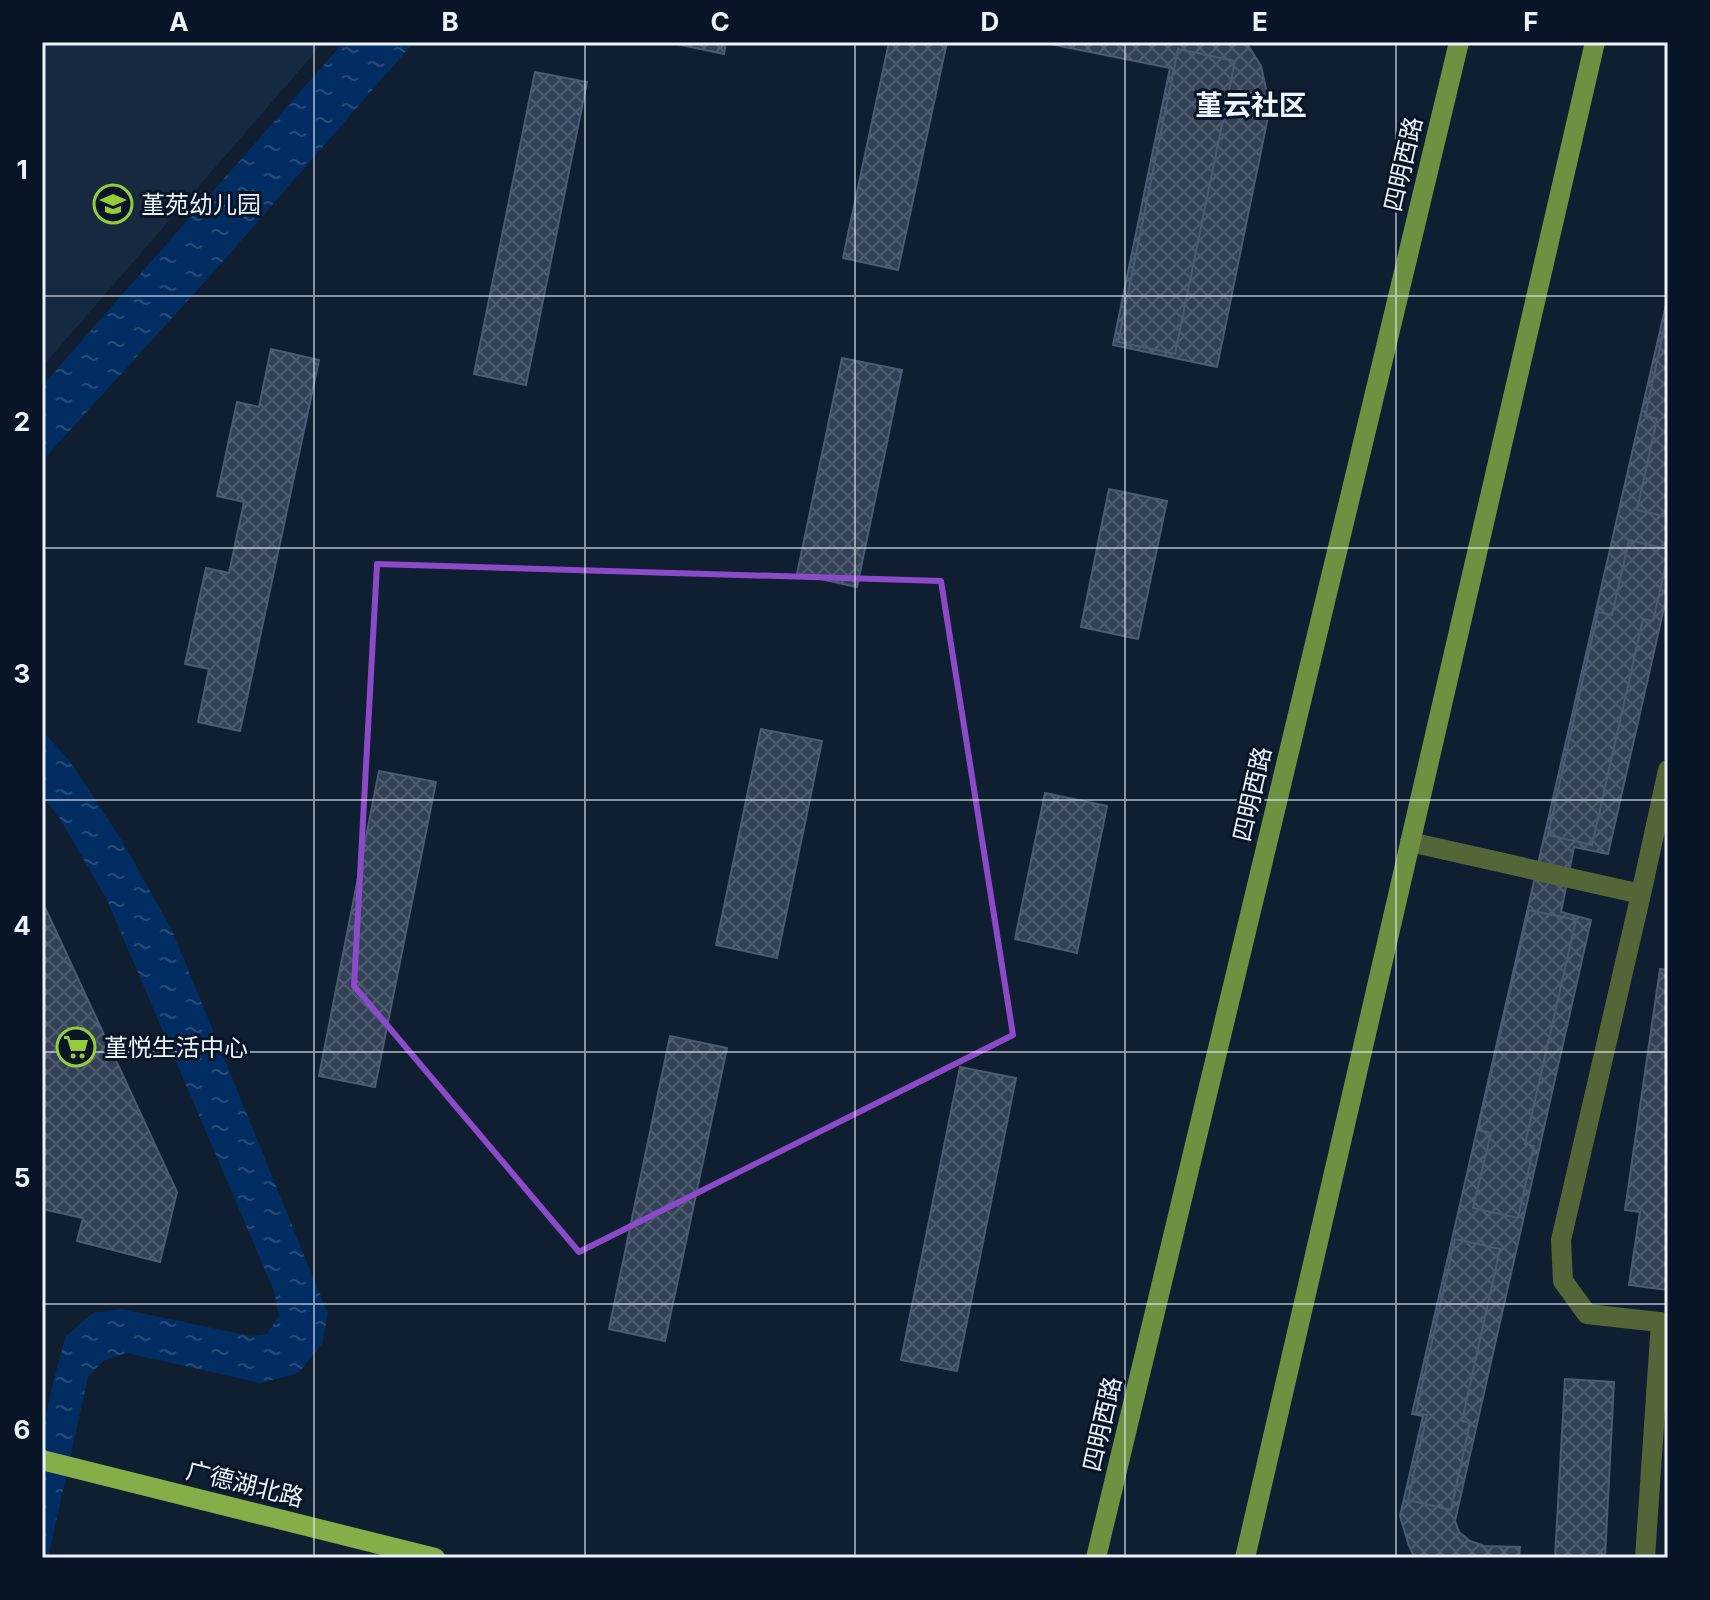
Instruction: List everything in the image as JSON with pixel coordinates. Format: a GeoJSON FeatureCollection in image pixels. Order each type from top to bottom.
{"type":"FeatureCollection","features":[{"type":"Feature","properties":{"kind":"main road","name":"四明西路"},"geometry":{"type":"LineString","coordinates":[[1096,1558],[1459,42]]}},
{"type":"Feature","properties":{"kind":"main road"},"geometry":{"type":"LineString","coordinates":[[1245,1558],[1595,42]]}},
{"type":"Feature","properties":{"kind":"main road","name":"广德湖北路"},"geometry":{"type":"LineString","coordinates":[[42,1460],[435,1558]]}},
{"type":"Feature","properties":{"kind":"lane"},"geometry":{"type":"LineString","coordinates":[[1645,1558],[1665,1323],[1587,1314],[1563,1281],[1561,1240],[1668,770]]}},
{"type":"Feature","properties":{"kind":"lane"},"geometry":{"type":"LineString","coordinates":[[1410,842],[1641,894]]}},
{"type":"Feature","properties":{"kind":"highlighted area"},"geometry":{"type":"Polygon","coordinates":[[[377,564],[941,581],[1013,1035],[579,1252],[354,986],[377,564]]]}},
{"type":"Feature","properties":{"kind":"shaded area","name":"堇苑幼儿园"},"geometry":{"type":"Polygon","coordinates":[[[42,42],[324,42],[42,367],[42,42]]]}},
{"type":"Feature","properties":{"kind":"water"},"geometry":{"type":"Polygon","coordinates":[[[344,42],[414,42],[218,267],[42,461],[42,386],[344,42]]]}},
{"type":"Feature","properties":{"kind":"water"},"geometry":{"type":"Polygon","coordinates":[[[42,731],[69,760],[122,841],[172,930],[328,1314],[322,1344],[298,1373],[261,1383],[127,1353],[103,1361],[88,1377],[48,1558],[42,1558],[42,1433],[66,1336],[93,1313],[122,1309],[250,1336],[267,1334],[279,1316],[274,1291],[107,900],[59,817],[42,796],[42,731]]]}},
{"type":"Feature","properties":{"kind":"building"},"geometry":{"type":"Polygon","coordinates":[[[667,42],[726,42],[724,54],[667,42]]]}},
{"type":"Feature","properties":{"kind":"building"},"geometry":{"type":"Polygon","coordinates":[[[889,42],[947,42],[898,270],[843,258],[889,42]]]}},
{"type":"Feature","properties":{"kind":"building"},"geometry":{"type":"Polygon","coordinates":[[[1040,42],[1246,42],[1261,66],[1270,107],[1217,367],[1113,345],[1170,68],[1040,42]]]}},
{"type":"Feature","properties":{"kind":"building"},"geometry":{"type":"Polygon","coordinates":[[[1178,49],[1235,61],[1175,354],[1118,342],[1178,49]]]}},
{"type":"Feature","properties":{"kind":"building"},"geometry":{"type":"Polygon","coordinates":[[[535,72],[587,82],[526,385],[474,374],[535,72]]]}},
{"type":"Feature","properties":{"kind":"building"},"geometry":{"type":"Polygon","coordinates":[[[1668,296],[1668,590],[1608,854],[1574,847],[1561,912],[1591,920],[1455,1521],[1459,1532],[1470,1541],[1484,1546],[1520,1547],[1519,1558],[1415,1558],[1400,1516],[1423,1416],[1412,1414],[1668,296]]]}},
{"type":"Feature","properties":{"kind":"building"},"geometry":{"type":"Polygon","coordinates":[[[1668,311],[1668,517],[1637,510],[1657,419],[1645,416],[1668,311]]]}},
{"type":"Feature","properties":{"kind":"building"},"geometry":{"type":"Polygon","coordinates":[[[271,349],[319,360],[240,731],[198,722],[209,669],[185,664],[206,568],[229,573],[244,502],[217,496],[237,402],[259,407],[271,349]]]}},
{"type":"Feature","properties":{"kind":"building"},"geometry":{"type":"Polygon","coordinates":[[[842,358],[902,370],[857,587],[797,574],[842,358]]]}},
{"type":"Feature","properties":{"kind":"building"},"geometry":{"type":"Polygon","coordinates":[[[1109,489],[1167,501],[1138,639],[1081,627],[1109,489]]]}},
{"type":"Feature","properties":{"kind":"building"},"geometry":{"type":"Polygon","coordinates":[[[1629,540],[1668,549],[1668,555],[1653,621],[1643,619],[1592,845],[1548,835],[1598,612],[1612,615],[1629,540]]]}},
{"type":"Feature","properties":{"kind":"building"},"geometry":{"type":"Polygon","coordinates":[[[761,729],[822,741],[777,958],[716,945],[761,729]]]}},
{"type":"Feature","properties":{"kind":"building"},"geometry":{"type":"Polygon","coordinates":[[[379,771],[436,782],[375,1087],[319,1076],[379,771]]]}},
{"type":"Feature","properties":{"kind":"building"},"geometry":{"type":"Polygon","coordinates":[[[1045,793],[1107,806],[1077,953],[1015,939],[1045,793]]]}},
{"type":"Feature","properties":{"kind":"building","name":"堇悦生活中心"},"geometry":{"type":"Polygon","coordinates":[[[42,901],[177,1192],[160,1262],[77,1241],[83,1218],[42,1209],[42,901]]]}},
{"type":"Feature","properties":{"kind":"building"},"geometry":{"type":"Polygon","coordinates":[[[1529,910],[1576,920],[1525,1144],[1534,1146],[1518,1218],[1473,1208],[1491,1133],[1478,1130],[1529,910]]]}},
{"type":"Feature","properties":{"kind":"building"},"geometry":{"type":"Polygon","coordinates":[[[1660,969],[1668,970],[1668,1290],[1629,1285],[1640,1212],[1625,1210],[1660,969]]]}},
{"type":"Feature","properties":{"kind":"building"},"geometry":{"type":"Polygon","coordinates":[[[670,1036],[727,1048],[665,1341],[609,1329],[670,1036]]]}},
{"type":"Feature","properties":{"kind":"building"},"geometry":{"type":"Polygon","coordinates":[[[960,1067],[1016,1078],[957,1371],[901,1360],[960,1067]]]}},
{"type":"Feature","properties":{"kind":"building"},"geometry":{"type":"Polygon","coordinates":[[[1455,1239],[1500,1249],[1462,1421],[1470,1423],[1451,1510],[1408,1500],[1427,1415],[1416,1413],[1455,1239]]]}},
{"type":"Feature","properties":{"kind":"building"},"geometry":{"type":"Polygon","coordinates":[[[1565,1379],[1614,1382],[1605,1558],[1555,1558],[1565,1379]]]}},
{"type":"Feature","properties":{"kind":"place","name":"堇苑幼儿园"},"geometry":{"type":"Point","coordinates":[113,204]}},
{"type":"Feature","properties":{"kind":"place","name":"堇悦生活中心"},"geometry":{"type":"Point","coordinates":[76,1047]}},
{"type":"Feature","properties":{"kind":"district","name":"堇云社区"},"geometry":{"type":"Point","coordinates":[1251,105]}}]}
